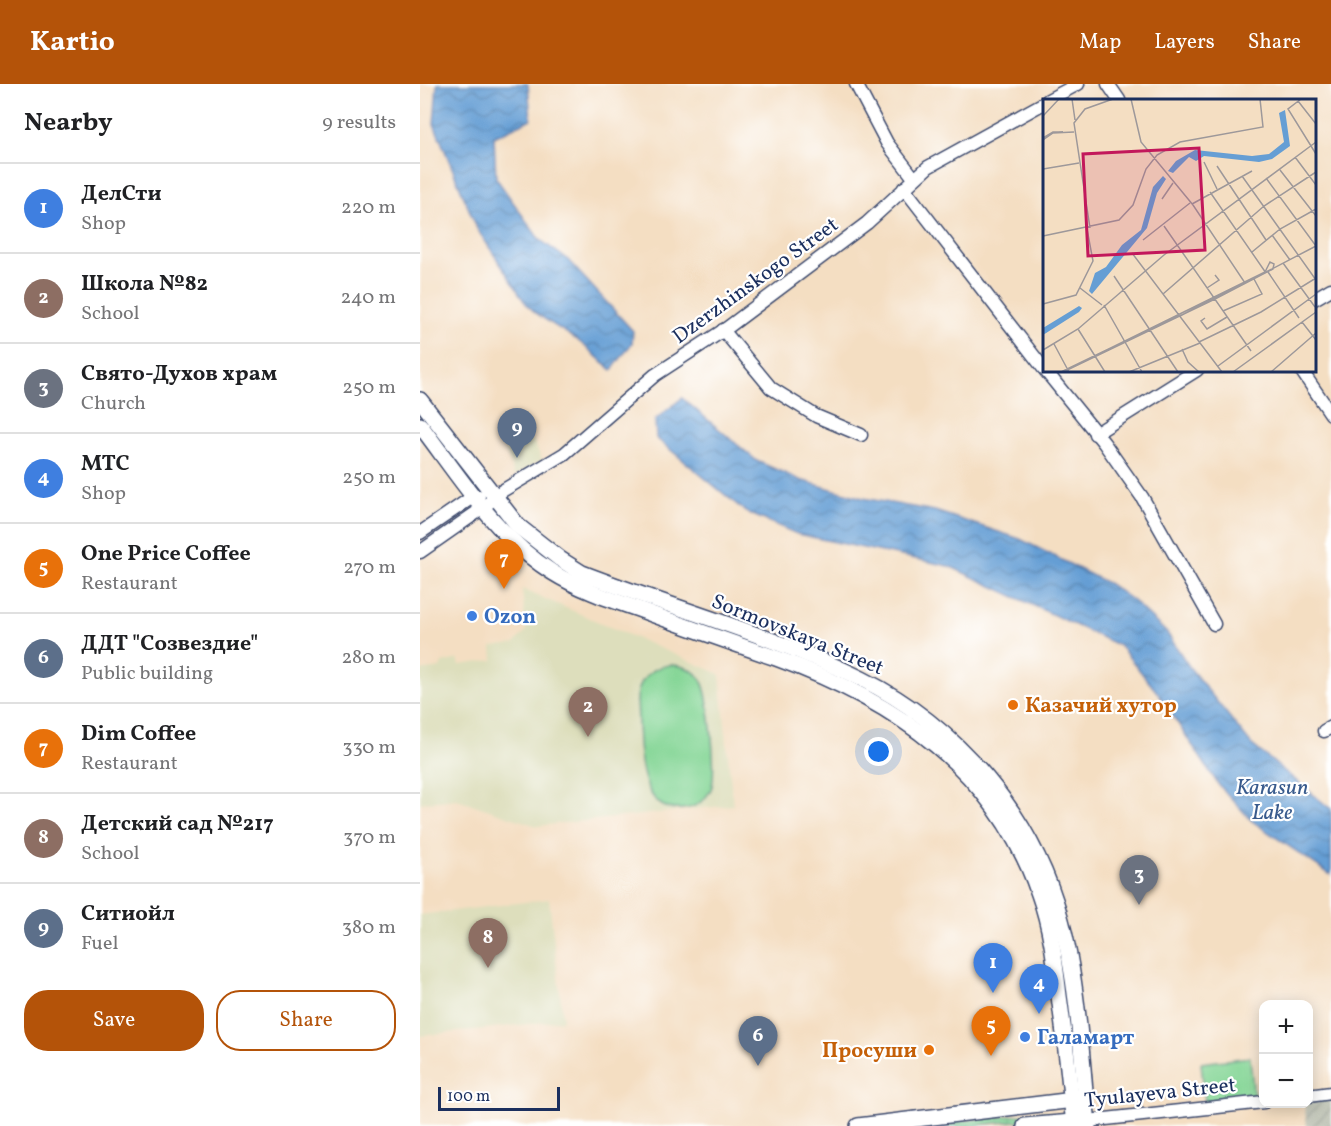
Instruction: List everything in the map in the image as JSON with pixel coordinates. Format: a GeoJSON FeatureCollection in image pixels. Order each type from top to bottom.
{"type":"FeatureCollection","features":[{"type":"Feature","properties":{"kind":"main road","name":"Sormovskaya Street"},"geometry":{"type":"LineString","coordinates":[[420,400],[484,500]]}},
{"type":"Feature","properties":{"kind":"main road","name":"Sormovskaya Street"},"geometry":{"type":"LineString","coordinates":[[420,425],[525,552],[551,572],[581,589],[863,688],[936,728],[968,756],[1008,804],[1026,831],[1042,863],[1061,921],[1071,978],[1081,1124]]}},
{"type":"Feature","properties":{"kind":"main road","name":"Tyulayeva Street"},"geometry":{"type":"LineString","coordinates":[[858,1126],[1078,1100]]}},
{"type":"Feature","properties":{"kind":"main road","name":"Tyulayeva Street"},"geometry":{"type":"LineString","coordinates":[[1024,1126],[1081,1124]]}},
{"type":"Feature","properties":{"kind":"street"},"geometry":{"type":"LineString","coordinates":[[856,84],[887,143],[914,178]]}},
{"type":"Feature","properties":{"kind":"street","name":"Dzerzhinskogo Street"},"geometry":{"type":"LineString","coordinates":[[1051,99],[1078,84]]}},
{"type":"Feature","properties":{"kind":"street"},"geometry":{"type":"LineString","coordinates":[[1108,84],[1118,99]]}},
{"type":"Feature","properties":{"kind":"street","name":"Dzerzhinskogo Street"},"geometry":{"type":"LineString","coordinates":[[484,500],[564,454],[655,375],[723,330],[867,223],[914,178],[936,162],[1043,104]]}},
{"type":"Feature","properties":{"kind":"street"},"geometry":{"type":"LineString","coordinates":[[904,189],[1043,367]]}},
{"type":"Feature","properties":{"kind":"street"},"geometry":{"type":"LineString","coordinates":[[1316,298],[1331,289]]}},
{"type":"Feature","properties":{"kind":"street"},"geometry":{"type":"LineString","coordinates":[[723,330],[771,388],[816,416],[861,435]]}},
{"type":"Feature","properties":{"kind":"street"},"geometry":{"type":"LineString","coordinates":[[1047,372],[1142,497],[1214,624]]}},
{"type":"Feature","properties":{"kind":"street"},"geometry":{"type":"LineString","coordinates":[[1095,434],[1194,372]]}},
{"type":"Feature","properties":{"kind":"street"},"geometry":{"type":"LineString","coordinates":[[1302,372],[1331,414]]}},
{"type":"Feature","properties":{"kind":"street"},"geometry":{"type":"LineString","coordinates":[[420,532],[484,500]]}},
{"type":"Feature","properties":{"kind":"street"},"geometry":{"type":"LineString","coordinates":[[420,552],[484,500]]}},
{"type":"Feature","properties":{"kind":"street"},"geometry":{"type":"LineString","coordinates":[[1313,1095],[1331,1092]]}},
{"type":"Feature","properties":{"kind":"street","name":"Tyulayeva Street"},"geometry":{"type":"LineString","coordinates":[[1081,1124],[1259,1102]]}},
{"type":"Feature","properties":{"kind":"shaded area"},"geometry":{"type":"Polygon","coordinates":[[[523,431],[534,442],[542,460],[514,476],[503,441],[523,431]]]}},
{"type":"Feature","properties":{"kind":"shaded area"},"geometry":{"type":"Polygon","coordinates":[[[522,589],[720,674],[733,805],[537,826],[457,799],[420,803],[420,671],[440,668],[442,663],[458,659],[460,665],[493,660],[492,647],[514,644],[526,631],[522,589]]]}},
{"type":"Feature","properties":{"kind":"shaded area"},"geometry":{"type":"Polygon","coordinates":[[[549,899],[563,1020],[420,1036],[420,915],[549,899]]]}},
{"type":"Feature","properties":{"kind":"shaded area"},"geometry":{"type":"Polygon","coordinates":[[[1331,1097],[1331,1126],[1307,1126],[1305,1108],[1313,1108],[1313,1099],[1331,1097]]]}},
{"type":"Feature","properties":{"kind":"green space"},"geometry":{"type":"Polygon","coordinates":[[[670,665],[688,668],[701,680],[712,734],[713,781],[711,789],[700,803],[683,809],[667,807],[655,799],[647,786],[642,770],[640,751],[637,701],[639,687],[651,672],[670,665]]]}},
{"type":"Feature","properties":{"kind":"green space"},"geometry":{"type":"Polygon","coordinates":[[[1250,1057],[1254,1096],[1205,1102],[1201,1063],[1250,1057]]]}},
{"type":"Feature","properties":{"kind":"green space"},"geometry":{"type":"Polygon","coordinates":[[[1047,1112],[1050,1115],[1046,1118],[968,1126],[918,1126],[1047,1112]]]}},
{"type":"Feature","properties":{"kind":"water"},"geometry":{"type":"Polygon","coordinates":[[[437,84],[528,84],[531,119],[494,137],[496,178],[539,239],[568,260],[633,331],[632,343],[612,370],[577,340],[543,318],[528,305],[477,229],[434,124],[437,84]]]}},
{"type":"Feature","properties":{"kind":"water","name":"Karasun Lake"},"geometry":{"type":"Polygon","coordinates":[[[682,398],[757,461],[800,480],[863,498],[935,511],[1020,539],[1109,584],[1132,600],[1167,633],[1190,668],[1251,744],[1331,809],[1331,875],[1252,821],[1218,784],[1157,692],[1120,646],[949,566],[797,534],[746,512],[656,438],[655,420],[682,398]]]}},
{"type":"Feature","properties":{"kind":"place","name":"Ситиойл"},"geometry":{"type":"Point","coordinates":[517,458]}},
{"type":"Feature","properties":{"kind":"place","name":"Dim Coffee"},"geometry":{"type":"Point","coordinates":[504,589]}},
{"type":"Feature","properties":{"kind":"place","name":"Ozon"},"geometry":{"type":"Point","coordinates":[472,616]}},
{"type":"Feature","properties":{"kind":"place","name":"Казачий хутор"},"geometry":{"type":"Point","coordinates":[1013,705]}},
{"type":"Feature","properties":{"kind":"place","name":"Школа №82"},"geometry":{"type":"Point","coordinates":[588,737]}},
{"type":"Feature","properties":{"kind":"place","name":"Свято-Духов храм"},"geometry":{"type":"Point","coordinates":[1139,905]}},
{"type":"Feature","properties":{"kind":"place","name":"Детский сад №217"},"geometry":{"type":"Point","coordinates":[488,968]}},
{"type":"Feature","properties":{"kind":"place","name":"ДелСти"},"geometry":{"type":"Point","coordinates":[993,993]}},
{"type":"Feature","properties":{"kind":"place","name":"МТС"},"geometry":{"type":"Point","coordinates":[1039,1014]}},
{"type":"Feature","properties":{"kind":"place","name":"Галамарт"},"geometry":{"type":"Point","coordinates":[1025,1037]}},
{"type":"Feature","properties":{"kind":"place","name":"Просуши"},"geometry":{"type":"Point","coordinates":[929,1050]}},
{"type":"Feature","properties":{"kind":"place","name":"One Price Coffee"},"geometry":{"type":"Point","coordinates":[991,1056]}},
{"type":"Feature","properties":{"kind":"place","name":"ДДТ \"Созвездие\""},"geometry":{"type":"Point","coordinates":[758,1066]}}]}
